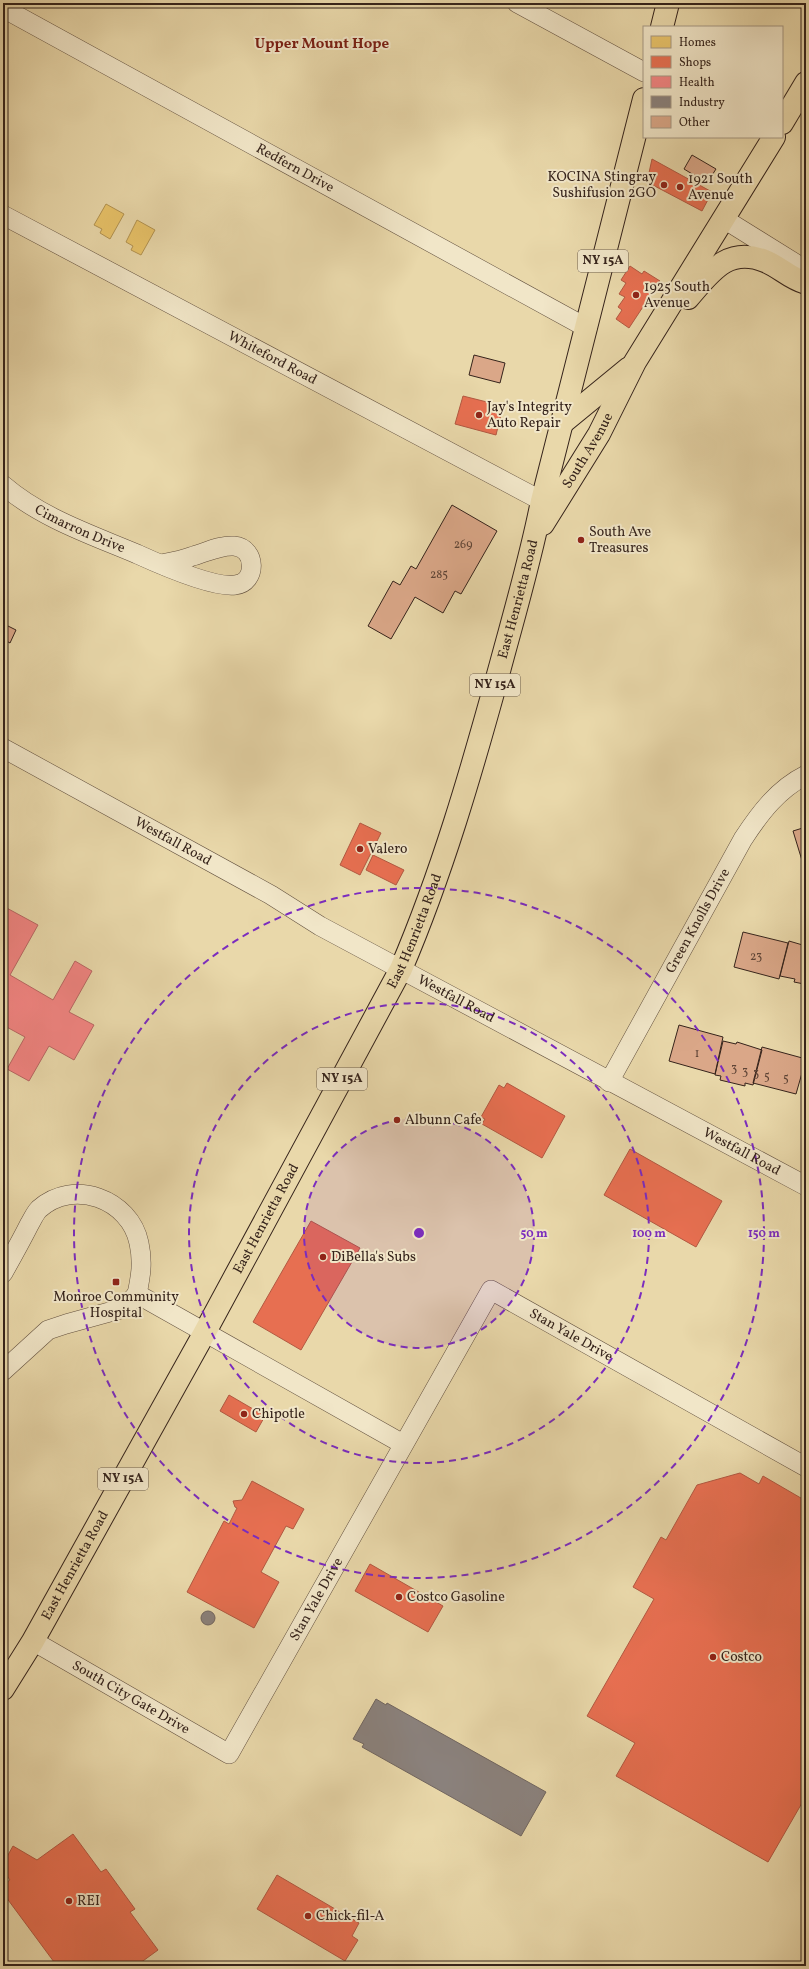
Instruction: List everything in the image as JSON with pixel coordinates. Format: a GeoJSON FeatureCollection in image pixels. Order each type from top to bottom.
{"type":"FeatureCollection","features":[{"type":"Feature","properties":{"kind":"main road"},"geometry":{"type":"LineString","coordinates":[[662,26],[668,3]]}},
{"type":"Feature","properties":{"kind":"main road"},"geometry":{"type":"LineString","coordinates":[[783,121],[806,83]]}},
{"type":"Feature","properties":{"kind":"main road","name":"East Henrietta Road"},"geometry":{"type":"LineString","coordinates":[[3,1689],[33,1641],[205,1332],[401,970],[417,933],[453,833],[536,535],[542,501],[643,103]]}},
{"type":"Feature","properties":{"kind":"main road","name":"South Avenue"},"geometry":{"type":"LineString","coordinates":[[536,535],[599,434],[638,357],[773,138]]}},
{"type":"Feature","properties":{"kind":"main road"},"geometry":{"type":"LineString","coordinates":[[638,357],[711,270],[731,259],[743,257],[765,262],[793,279],[806,284]]}},
{"type":"Feature","properties":{"kind":"main road","name":"South Avenue"},"geometry":{"type":"LineString","coordinates":[[562,423],[638,357]]}},
{"type":"Feature","properties":{"kind":"street"},"geometry":{"type":"LineString","coordinates":[[517,3],[643,71]]}},
{"type":"Feature","properties":{"kind":"street","name":"Redfern Drive"},"geometry":{"type":"LineString","coordinates":[[3,8],[586,328]]}},
{"type":"Feature","properties":{"kind":"street","name":"Whiteford Road"},"geometry":{"type":"LineString","coordinates":[[3,215],[542,501]]}},
{"type":"Feature","properties":{"kind":"street"},"geometry":{"type":"LineString","coordinates":[[724,219],[806,270]]}},
{"type":"Feature","properties":{"kind":"street","name":"Cimarron Drive"},"geometry":{"type":"LineString","coordinates":[[3,485],[37,508],[66,523],[161,564]]}},
{"type":"Feature","properties":{"kind":"street","name":"Westfall Road"},"geometry":{"type":"LineString","coordinates":[[3,748],[271,895],[320,926],[609,1082],[806,1186]]}},
{"type":"Feature","properties":{"kind":"street","name":"Green Knolls Drive"},"geometry":{"type":"LineString","coordinates":[[609,1082],[743,839],[757,817],[776,795],[806,775]]}},
{"type":"Feature","properties":{"kind":"street"},"geometry":{"type":"LineString","coordinates":[[3,1273],[38,1210],[58,1197],[81,1193],[115,1204],[130,1222],[139,1242],[143,1270],[137,1294],[124,1308],[48,1330],[7,1361]]}},
{"type":"Feature","properties":{"kind":"street","name":"Stan Yale Drive"},"geometry":{"type":"LineString","coordinates":[[229,1754],[491,1290],[806,1467]]}},
{"type":"Feature","properties":{"kind":"street"},"geometry":{"type":"LineString","coordinates":[[137,1294],[403,1444]]}},
{"type":"Feature","properties":{"kind":"street","name":"South City Gate Drive"},"geometry":{"type":"LineString","coordinates":[[33,1641],[229,1754]]}},
{"type":"Feature","properties":{"kind":"building: Homes"},"geometry":{"type":"Polygon","coordinates":[[[106,204],[124,214],[110,239],[100,233],[102,229],[94,225],[106,204]]]}},
{"type":"Feature","properties":{"kind":"building: Homes"},"geometry":{"type":"Polygon","coordinates":[[[137,220],[155,230],[141,255],[131,250],[133,246],[126,242],[137,220]]]}},
{"type":"Feature","properties":{"kind":"building: Shops","name":"1921 South Avenue"},"geometry":{"type":"Polygon","coordinates":[[[652,159],[712,192],[702,211],[647,182],[652,159]]]}},
{"type":"Feature","properties":{"kind":"building: Shops","name":"1925 South Avenue"},"geometry":{"type":"Polygon","coordinates":[[[630,266],[642,274],[644,271],[660,281],[629,328],[616,319],[622,310],[618,307],[625,297],[619,294],[626,283],[621,280],[630,266]]]}},
{"type":"Feature","properties":{"kind":"building: Shops","name":"Jay's Integrity Auto Repair"},"geometry":{"type":"Polygon","coordinates":[[[463,396],[503,406],[496,435],[455,424],[463,396]]]}},
{"type":"Feature","properties":{"kind":"building: Shops","name":"Valero"},"geometry":{"type":"Polygon","coordinates":[[[360,823],[381,833],[360,875],[340,865],[360,823]]]}},
{"type":"Feature","properties":{"kind":"building: Shops"},"geometry":{"type":"Polygon","coordinates":[[[373,855],[404,870],[396,885],[366,870],[373,855]]]}},
{"type":"Feature","properties":{"kind":"building: Shops"},"geometry":{"type":"Polygon","coordinates":[[[507,1083],[565,1116],[542,1158],[482,1124],[485,1119],[481,1117],[499,1085],[504,1088],[507,1083]]]}},
{"type":"Feature","properties":{"kind":"building: Shops"},"geometry":{"type":"Polygon","coordinates":[[[630,1149],[722,1201],[696,1247],[604,1195],[630,1149]]]}},
{"type":"Feature","properties":{"kind":"building: Shops"},"geometry":{"type":"Polygon","coordinates":[[[311,1221],[360,1248],[301,1350],[253,1322],[311,1221]]]}},
{"type":"Feature","properties":{"kind":"building: Shops","name":"Chipotle"},"geometry":{"type":"Polygon","coordinates":[[[229,1395],[265,1416],[256,1432],[220,1411],[229,1395]]]}},
{"type":"Feature","properties":{"kind":"building: Shops","name":"Costco"},"geometry":{"type":"Polygon","coordinates":[[[740,1473],[759,1484],[763,1476],[806,1501],[806,1796],[768,1862],[616,1776],[635,1743],[587,1716],[654,1599],[633,1587],[661,1537],[666,1540],[697,1485],[740,1473]]]}},
{"type":"Feature","properties":{"kind":"building: Shops"},"geometry":{"type":"Polygon","coordinates":[[[252,1481],[304,1509],[293,1529],[286,1526],[261,1572],[279,1582],[254,1628],[187,1592],[224,1521],[229,1524],[237,1508],[235,1507],[233,1501],[242,1500],[252,1481]]]}},
{"type":"Feature","properties":{"kind":"building: Shops"},"geometry":{"type":"Polygon","coordinates":[[[370,1564],[443,1606],[428,1632],[355,1591],[370,1564]]]}},
{"type":"Feature","properties":{"kind":"building: Shops","name":"REI"},"geometry":{"type":"Polygon","coordinates":[[[73,1834],[101,1872],[106,1869],[135,1909],[130,1912],[158,1950],[136,1966],[57,1966],[3,1893],[3,1885],[10,1880],[3,1870],[3,1864],[13,1846],[37,1860],[73,1834]]]}},
{"type":"Feature","properties":{"kind":"building: Shops","name":"Chick-fil-A"},"geometry":{"type":"Polygon","coordinates":[[[277,1875],[359,1923],[352,1936],[358,1940],[345,1961],[257,1909],[277,1875]]]}},
{"type":"Feature","properties":{"kind":"building: Health"},"geometry":{"type":"Polygon","coordinates":[[[3,906],[38,925],[10,975],[53,1000],[75,961],[92,971],[69,1012],[94,1025],[74,1060],[49,1046],[29,1081],[7,1069],[25,1037],[3,1025],[3,906]]]}},
{"type":"Feature","properties":{"kind":"building: Industry"},"geometry":{"type":"Polygon","coordinates":[[[205,1611],[211,1611],[215,1615],[215,1621],[211,1625],[205,1625],[201,1621],[201,1615],[205,1611]]]}},
{"type":"Feature","properties":{"kind":"building: Industry"},"geometry":{"type":"Polygon","coordinates":[[[376,1699],[386,1705],[387,1703],[546,1792],[521,1836],[362,1747],[364,1744],[353,1739],[376,1699]]]}},
{"type":"Feature","properties":{"kind":"building: Other"},"geometry":{"type":"Polygon","coordinates":[[[692,155],[716,169],[707,183],[684,169],[692,155]]]}},
{"type":"Feature","properties":{"kind":"building: Other"},"geometry":{"type":"Polygon","coordinates":[[[474,355],[505,363],[500,383],[469,375],[474,355]]]}},
{"type":"Feature","properties":{"kind":"building: Other"},"geometry":{"type":"Polygon","coordinates":[[[452,505],[497,531],[461,594],[455,591],[443,613],[415,597],[391,639],[368,626],[393,581],[400,585],[411,566],[416,569],[452,505]]]}},
{"type":"Feature","properties":{"kind":"building: Other"},"geometry":{"type":"Polygon","coordinates":[[[4,624],[16,630],[10,643],[3,639],[4,624]]]}},
{"type":"Feature","properties":{"kind":"building: Other"},"geometry":{"type":"Polygon","coordinates":[[[806,827],[806,867],[804,867],[793,831],[806,827]]]}},
{"type":"Feature","properties":{"kind":"building: Other"},"geometry":{"type":"Polygon","coordinates":[[[743,932],[788,943],[779,979],[734,967],[743,932]]]}},
{"type":"Feature","properties":{"kind":"building: Other"},"geometry":{"type":"Polygon","coordinates":[[[789,941],[806,946],[806,983],[804,984],[794,982],[795,979],[780,976],[789,941]]]}},
{"type":"Feature","properties":{"kind":"building: Other"},"geometry":{"type":"Polygon","coordinates":[[[679,1025],[723,1037],[715,1074],[669,1061],[679,1025]]]}},
{"type":"Feature","properties":{"kind":"building: Other"},"geometry":{"type":"Polygon","coordinates":[[[723,1041],[736,1044],[737,1042],[762,1050],[753,1085],[745,1083],[745,1086],[720,1080],[721,1076],[715,1075],[723,1041]]]}},
{"type":"Feature","properties":{"kind":"building: Other"},"geometry":{"type":"Polygon","coordinates":[[[762,1047],[806,1059],[796,1094],[753,1083],[762,1047]]]}},
{"type":"Feature","properties":{"kind":"place","name":"KOCINA Stingray Sushifusion 2GO"},"geometry":{"type":"Point","coordinates":[664,185]}},
{"type":"Feature","properties":{"kind":"place","name":"1921 South Avenue"},"geometry":{"type":"Point","coordinates":[680,187]}},
{"type":"Feature","properties":{"kind":"place","name":"1925 South Avenue"},"geometry":{"type":"Point","coordinates":[636,295]}},
{"type":"Feature","properties":{"kind":"place","name":"Jay's Integrity Auto Repair"},"geometry":{"type":"Point","coordinates":[479,415]}},
{"type":"Feature","properties":{"kind":"place","name":"South Ave Treasures"},"geometry":{"type":"Point","coordinates":[581,540]}},
{"type":"Feature","properties":{"kind":"place","name":"Valero"},"geometry":{"type":"Point","coordinates":[360,849]}},
{"type":"Feature","properties":{"kind":"place","name":"Albunn Cafe"},"geometry":{"type":"Point","coordinates":[397,1120]}},
{"type":"Feature","properties":{"kind":"place","name":"DiBella's Subs"},"geometry":{"type":"Point","coordinates":[323,1257]}},
{"type":"Feature","properties":{"kind":"place","name":"Monroe Community Hospital"},"geometry":{"type":"Point","coordinates":[116,1282]}},
{"type":"Feature","properties":{"kind":"place","name":"Chipotle"},"geometry":{"type":"Point","coordinates":[244,1414]}},
{"type":"Feature","properties":{"kind":"place","name":"Costco Gasoline"},"geometry":{"type":"Point","coordinates":[399,1597]}},
{"type":"Feature","properties":{"kind":"place","name":"Costco"},"geometry":{"type":"Point","coordinates":[713,1657]}},
{"type":"Feature","properties":{"kind":"place","name":"REI"},"geometry":{"type":"Point","coordinates":[69,1901]}},
{"type":"Feature","properties":{"kind":"place","name":"Chick-fil-A"},"geometry":{"type":"Point","coordinates":[308,1916]}},
{"type":"Feature","properties":{"kind":"district","name":"Upper Mount Hope"},"geometry":{"type":"Point","coordinates":[322,44]}}]}
